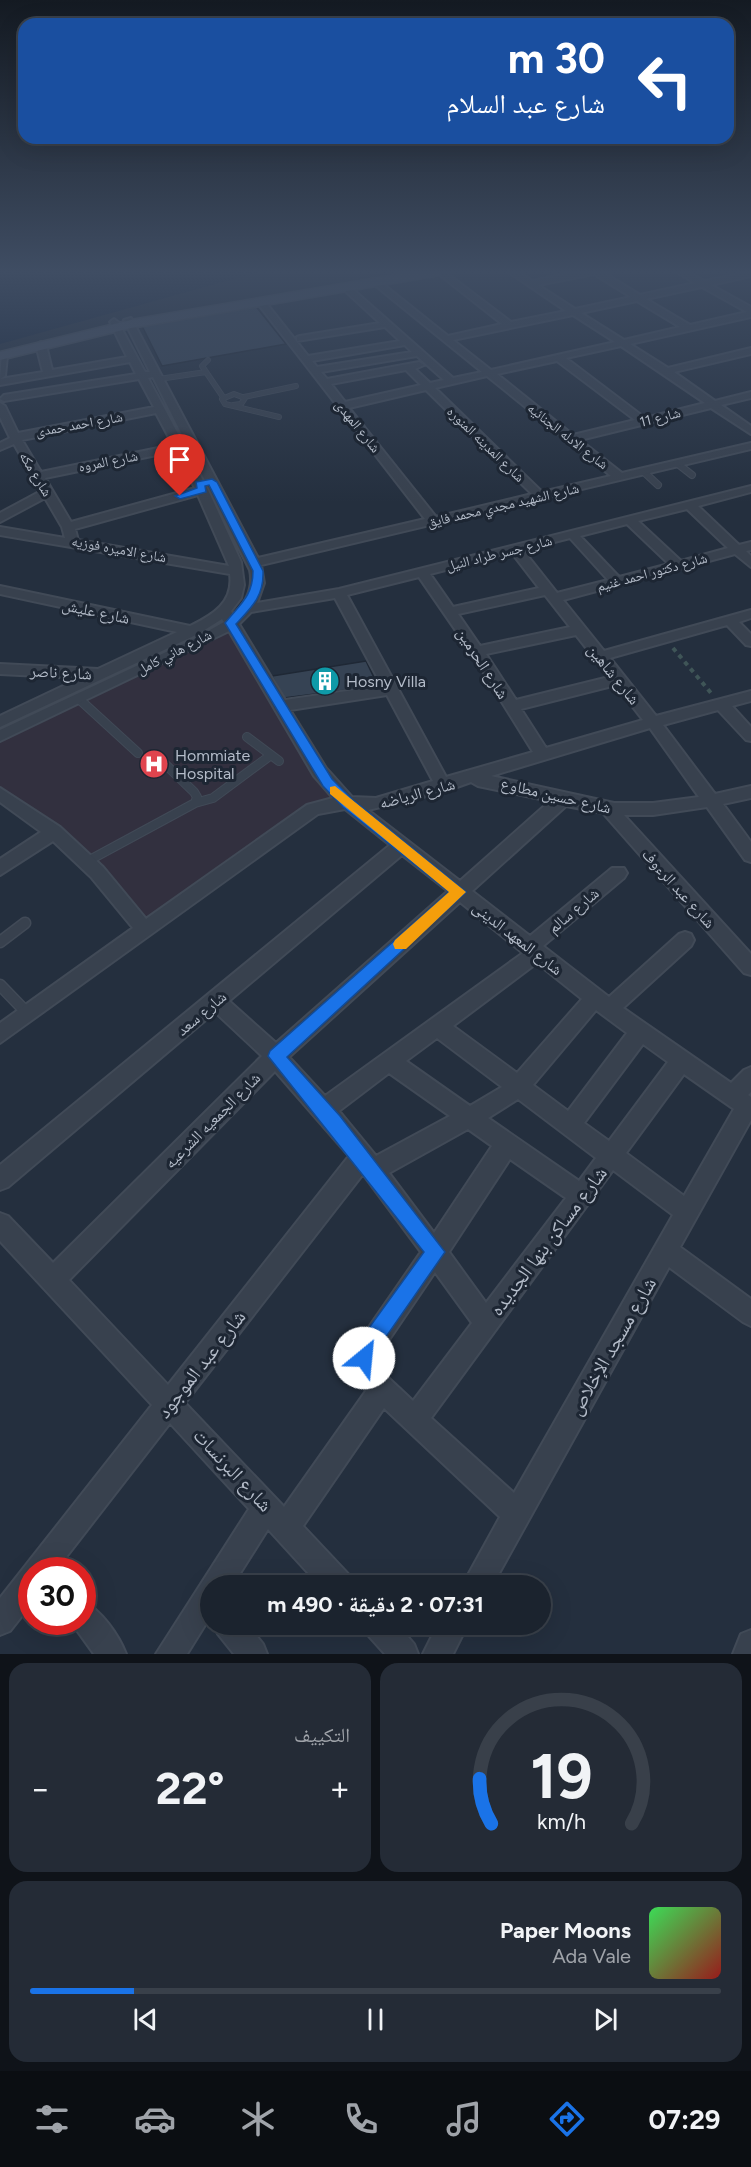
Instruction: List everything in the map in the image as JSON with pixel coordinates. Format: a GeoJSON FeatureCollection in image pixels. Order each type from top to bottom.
{"type":"FeatureCollection","features":[{"type":"Feature","properties":{"kind":"main road"},"geometry":{"type":"LineString","coordinates":[[1,355],[27,348]]}},
{"type":"Feature","properties":{"kind":"main road"},"geometry":{"type":"LineString","coordinates":[[1,355],[28,348]]}},
{"type":"Feature","properties":{"kind":"street"},"geometry":{"type":"LineString","coordinates":[[41,348],[48,374]]}},
{"type":"Feature","properties":{"kind":"street","name":"شارع هاني كامل"},"geometry":{"type":"LineString","coordinates":[[0,722],[193,631],[245,609],[253,599],[258,585],[258,571],[254,563],[180,447],[161,409],[153,376],[135,358],[132,348]]}},
{"type":"Feature","properties":{"kind":"street","name":"شارع هاني كامل"},"geometry":{"type":"LineString","coordinates":[[0,736],[122,678],[227,617],[234,598],[238,585],[237,571],[205,485],[137,348]]}},
{"type":"Feature","properties":{"kind":"street","name":"شارع المهدى"},"geometry":{"type":"LineString","coordinates":[[296,348],[434,521]]}},
{"type":"Feature","properties":{"kind":"street"},"geometry":{"type":"LineString","coordinates":[[304,359],[367,348]]}},
{"type":"Feature","properties":{"kind":"street"},"geometry":{"type":"LineString","coordinates":[[415,348],[453,383]]}},
{"type":"Feature","properties":{"kind":"street","name":"شارع الادله الجنائيه"},"geometry":{"type":"LineString","coordinates":[[458,348],[620,477]]}},
{"type":"Feature","properties":{"kind":"street"},"geometry":{"type":"LineString","coordinates":[[322,383],[369,387],[394,383],[429,388],[593,348]]}},
{"type":"Feature","properties":{"kind":"street"},"geometry":{"type":"LineString","coordinates":[[631,348],[751,431]]}},
{"type":"Feature","properties":{"kind":"street"},"geometry":{"type":"LineString","coordinates":[[362,349],[394,383]]}},
{"type":"Feature","properties":{"kind":"street"},"geometry":{"type":"LineString","coordinates":[[666,371],[751,351]]}},
{"type":"Feature","properties":{"kind":"street"},"geometry":{"type":"LineString","coordinates":[[313,371],[420,353]]}},
{"type":"Feature","properties":{"kind":"street"},"geometry":{"type":"LineString","coordinates":[[0,376],[1,355]]}},
{"type":"Feature","properties":{"kind":"street"},"geometry":{"type":"LineString","coordinates":[[557,356],[643,421]]}},
{"type":"Feature","properties":{"kind":"street"},"geometry":{"type":"LineString","coordinates":[[0,382],[135,358]]}},
{"type":"Feature","properties":{"kind":"street"},"geometry":{"type":"LineString","coordinates":[[343,406],[369,387],[394,383],[408,367],[431,363]]}},
{"type":"Feature","properties":{"kind":"street","name":"شارع المدينه المنوره"},"geometry":{"type":"LineString","coordinates":[[408,367],[540,496]]}},
{"type":"Feature","properties":{"kind":"street"},"geometry":{"type":"LineString","coordinates":[[1,398],[153,376]]}},
{"type":"Feature","properties":{"kind":"street","name":"شارع 11"},"geometry":{"type":"LineString","coordinates":[[570,439],[751,395]]}},
{"type":"Feature","properties":{"kind":"street","name":"شارع مكه"},"geometry":{"type":"LineString","coordinates":[[1,398],[15,437],[68,527],[72,541]]}},
{"type":"Feature","properties":{"kind":"street","name":"شارع احمد حمدى"},"geometry":{"type":"LineString","coordinates":[[0,447],[15,437],[161,409]]}},
{"type":"Feature","properties":{"kind":"street","name":"شارع الشهيد مجدي محمد فايق"},"geometry":{"type":"LineString","coordinates":[[254,563],[751,446]]}},
{"type":"Feature","properties":{"kind":"street","name":"شارع المروه"},"geometry":{"type":"LineString","coordinates":[[37,476],[180,447]]}},
{"type":"Feature","properties":{"kind":"street"},"geometry":{"type":"LineString","coordinates":[[68,527],[205,485]]}},
{"type":"Feature","properties":{"kind":"street","name":"شارع جسر طراد النيل"},"geometry":{"type":"LineString","coordinates":[[245,609],[339,593],[751,489]]}},
{"type":"Feature","properties":{"kind":"street"},"geometry":{"type":"LineString","coordinates":[[0,518],[47,492]]}},
{"type":"Feature","properties":{"kind":"street"},"geometry":{"type":"LineString","coordinates":[[690,505],[751,563]]}},
{"type":"Feature","properties":{"kind":"street"},"geometry":{"type":"LineString","coordinates":[[631,521],[679,566]]}},
{"type":"Feature","properties":{"kind":"street","name":"شارع الاميره فوزيه"},"geometry":{"type":"LineString","coordinates":[[0,531],[72,541],[237,571]]}},
{"type":"Feature","properties":{"kind":"street"},"geometry":{"type":"LineString","coordinates":[[573,535],[617,582]]}},
{"type":"Feature","properties":{"kind":"street","name":"شارع دكتور احمد غنيم"},"geometry":{"type":"LineString","coordinates":[[449,612],[617,582],[751,546]]}},
{"type":"Feature","properties":{"kind":"street","name":"شارع شاهين"},"geometry":{"type":"LineString","coordinates":[[515,549],[577,630],[620,679],[751,855]]}},
{"type":"Feature","properties":{"kind":"street","name":"شارع الحرمين"},"geometry":{"type":"LineString","coordinates":[[422,572],[477,651],[543,755]]}},
{"type":"Feature","properties":{"kind":"street","name":"شارع عليش"},"geometry":{"type":"LineString","coordinates":[[0,590],[193,631]]}},
{"type":"Feature","properties":{"kind":"street"},"geometry":{"type":"LineString","coordinates":[[339,593],[444,786]]}},
{"type":"Feature","properties":{"kind":"street"},"geometry":{"type":"LineString","coordinates":[[601,656],[751,614]]}},
{"type":"Feature","properties":{"kind":"street","name":"شارع المعهد الدينى"},"geometry":{"type":"LineString","coordinates":[[227,617],[320,772],[348,804],[602,1004],[743,1104]]}},
{"type":"Feature","properties":{"kind":"street"},"geometry":{"type":"LineString","coordinates":[[730,620],[751,642]]}},
{"type":"Feature","properties":{"kind":"street"},"geometry":{"type":"LineString","coordinates":[[477,651],[577,630]]}},
{"type":"Feature","properties":{"kind":"street","name":"شارع ناصر"},"geometry":{"type":"LineString","coordinates":[[0,669],[103,674],[122,678]]}},
{"type":"Feature","properties":{"kind":"street"},"geometry":{"type":"LineString","coordinates":[[512,706],[620,679]]}},
{"type":"Feature","properties":{"kind":"street"},"geometry":{"type":"LineString","coordinates":[[280,706],[391,690]]}},
{"type":"Feature","properties":{"kind":"street","name":"شارع الرياضه"},"geometry":{"type":"LineString","coordinates":[[0,1034],[313,809],[326,805],[376,804],[444,786],[653,722],[751,696]]}},
{"type":"Feature","properties":{"kind":"street"},"geometry":{"type":"LineString","coordinates":[[722,705],[751,736]]}},
{"type":"Feature","properties":{"kind":"street","name":"شارع حسين مطاوع"},"geometry":{"type":"LineString","coordinates":[[467,779],[522,786],[608,808],[631,810],[710,801],[751,792]]}},
{"type":"Feature","properties":{"kind":"street"},"geometry":{"type":"LineString","coordinates":[[0,794],[54,832],[86,862],[144,929]]}},
{"type":"Feature","properties":{"kind":"street","name":"شارع الجمعيه الشرعيه"},"geometry":{"type":"LineString","coordinates":[[53,1279],[276,1056],[564,798]]}},
{"type":"Feature","properties":{"kind":"street","name":"شارع عبد الرءوف"},"geometry":{"type":"LineString","coordinates":[[608,808],[751,967]]}},
{"type":"Feature","properties":{"kind":"street"},"geometry":{"type":"LineString","coordinates":[[0,868],[54,832]]}},
{"type":"Feature","properties":{"kind":"street","name":"شارع سعد"},"geometry":{"type":"LineString","coordinates":[[0,1179],[400,847]]}},
{"type":"Feature","properties":{"kind":"street","name":"شارع سالم"},"geometry":{"type":"LineString","coordinates":[[323,1110],[438,1027],[533,950],[618,873]]}},
{"type":"Feature","properties":{"kind":"street"},"geometry":{"type":"LineString","coordinates":[[367,1164],[503,1099],[602,1004],[684,940]]}},
{"type":"Feature","properties":{"kind":"street"},"geometry":{"type":"LineString","coordinates":[[216,1001],[276,1056],[323,1110],[435,1252],[486,1323]]}},
{"type":"Feature","properties":{"kind":"street"},"geometry":{"type":"LineString","coordinates":[[438,1027],[687,1212]]}},
{"type":"Feature","properties":{"kind":"street"},"geometry":{"type":"LineString","coordinates":[[569,1126],[640,1032]]}},
{"type":"Feature","properties":{"kind":"street"},"geometry":{"type":"LineString","coordinates":[[390,1062],[581,1196]]}},
{"type":"Feature","properties":{"kind":"street","name":"شارع مساكن بنها الجديده"},"geometry":{"type":"LineString","coordinates":[[414,1420],[681,1062]]}},
{"type":"Feature","properties":{"kind":"street","name":"شارع مسجد الإخلاص"},"geometry":{"type":"LineString","coordinates":[[482,1575],[687,1212],[743,1104],[751,1077]]}},
{"type":"Feature","properties":{"kind":"street"},"geometry":{"type":"LineString","coordinates":[[506,1145],[435,1252],[368,1346],[364,1358],[366,1371],[382,1390],[517,1514]]}},
{"type":"Feature","properties":{"kind":"street","name":"شارع عبد الموجود"},"geometry":{"type":"LineString","coordinates":[[51,1557],[171,1403],[367,1164]]}},
{"type":"Feature","properties":{"kind":"street","name":"شارع البرنسات"},"geometry":{"type":"LineString","coordinates":[[0,1224],[171,1403],[330,1575]]}},
{"type":"Feature","properties":{"kind":"street"},"geometry":{"type":"LineString","coordinates":[[666,1250],[751,1314]]}},
{"type":"Feature","properties":{"kind":"street"},"geometry":{"type":"LineString","coordinates":[[286,1527],[382,1390]]}},
{"type":"Feature","properties":{"kind":"street"},"geometry":{"type":"LineString","coordinates":[[223,1575],[267,1506]]}},
{"type":"Feature","properties":{"kind":"street","name":"شارع عبد الموجود"},"geometry":{"type":"LineString","coordinates":[[0,1621],[18,1598]]}},
{"type":"Feature","properties":{"kind":"street"},"geometry":{"type":"LineString","coordinates":[[170,1654],[200,1610]]}},
{"type":"Feature","properties":{"kind":"street"},"geometry":{"type":"LineString","coordinates":[[96,1633],[112,1654]]}},
{"type":"Feature","properties":{"kind":"street"},"geometry":{"type":"LineString","coordinates":[[237,1635],[253,1654]]}},
{"type":"Feature","properties":{"kind":"street"},"geometry":{"type":"LineString","coordinates":[[387,1635],[404,1654]]}},
{"type":"Feature","properties":{"kind":"street"},"geometry":{"type":"LineString","coordinates":[[437,1654],[448,1635]]}},
{"type":"Feature","properties":{"kind":"street"},"geometry":{"type":"LineString","coordinates":[[747,1654],[751,1644]]}},
{"type":"Feature","properties":{"kind":"lane"},"geometry":{"type":"LineString","coordinates":[[208,360],[202,364],[224,397],[223,403],[279,417]]}},
{"type":"Feature","properties":{"kind":"lane"},"geometry":{"type":"LineString","coordinates":[[153,376],[206,372]]}},
{"type":"Feature","properties":{"kind":"lane"},"geometry":{"type":"LineString","coordinates":[[224,397],[234,394],[244,397],[296,386]]}},
{"type":"Feature","properties":{"kind":"lane"},"geometry":{"type":"LineString","coordinates":[[233,405],[243,402],[244,397]]}},
{"type":"Feature","properties":{"kind":"lane"},"geometry":{"type":"LineString","coordinates":[[678,464],[692,475]]}},
{"type":"Feature","properties":{"kind":"lane"},"geometry":{"type":"LineString","coordinates":[[644,472],[658,484]]}},
{"type":"Feature","properties":{"kind":"lane"},"geometry":{"type":"LineString","coordinates":[[79,699],[138,753]]}},
{"type":"Feature","properties":{"kind":"lane"},"geometry":{"type":"LineString","coordinates":[[247,737],[279,761]]}},
{"type":"Feature","properties":{"kind":"lane"},"geometry":{"type":"LineString","coordinates":[[86,862],[195,803],[213,798],[271,755]]}},
{"type":"Feature","properties":{"kind":"lane"},"geometry":{"type":"LineString","coordinates":[[164,763],[194,792],[197,798],[195,803]]}},
{"type":"Feature","properties":{"kind":"lane"},"geometry":{"type":"LineString","coordinates":[[0,942],[25,923]]}},
{"type":"Feature","properties":{"kind":"lane"},"geometry":{"type":"LineString","coordinates":[[0,986],[28,1014]]}},
{"type":"Feature","properties":{"kind":"path"},"geometry":{"type":"LineString","coordinates":[[664,637],[722,705]]}},
{"type":"Feature","properties":{"kind":"shaded area","name":"Hommiate Hospital"},"geometry":{"type":"Polygon","coordinates":[[[226,629],[323,786],[335,798],[145,922],[103,867],[61,830],[0,788],[0,741],[226,629]]]}},
{"type":"Feature","properties":{"kind":"building"},"geometry":{"type":"Polygon","coordinates":[[[153,348],[262,348],[162,366],[153,348]]]}},
{"type":"Feature","properties":{"kind":"building","name":"Hosny Villa"},"geometry":{"type":"Polygon","coordinates":[[[366,661],[378,686],[284,698],[272,676],[366,661]]]}},
{"type":"Feature","properties":{"kind":"slow traffic"},"geometry":{"type":"LineString","coordinates":[[335,791],[400,847],[459,892],[401,944]]}},
{"type":"Feature","properties":{"kind":"place","name":"Hosny Villa"},"geometry":{"type":"Point","coordinates":[325,681]}},
{"type":"Feature","properties":{"kind":"place","name":"Hommiate Hospital"},"geometry":{"type":"Point","coordinates":[154,764]}},
{"type":"Feature","properties":{"kind":"route"},"geometry":{"type":"LineString","coordinates":[[180,496],[202,490],[199,484],[212,482],[254,563],[258,571],[258,585],[253,599],[230,623],[327,782],[348,804],[459,892],[276,1056],[389,1191],[435,1252],[368,1346],[364,1358]]}}]}
